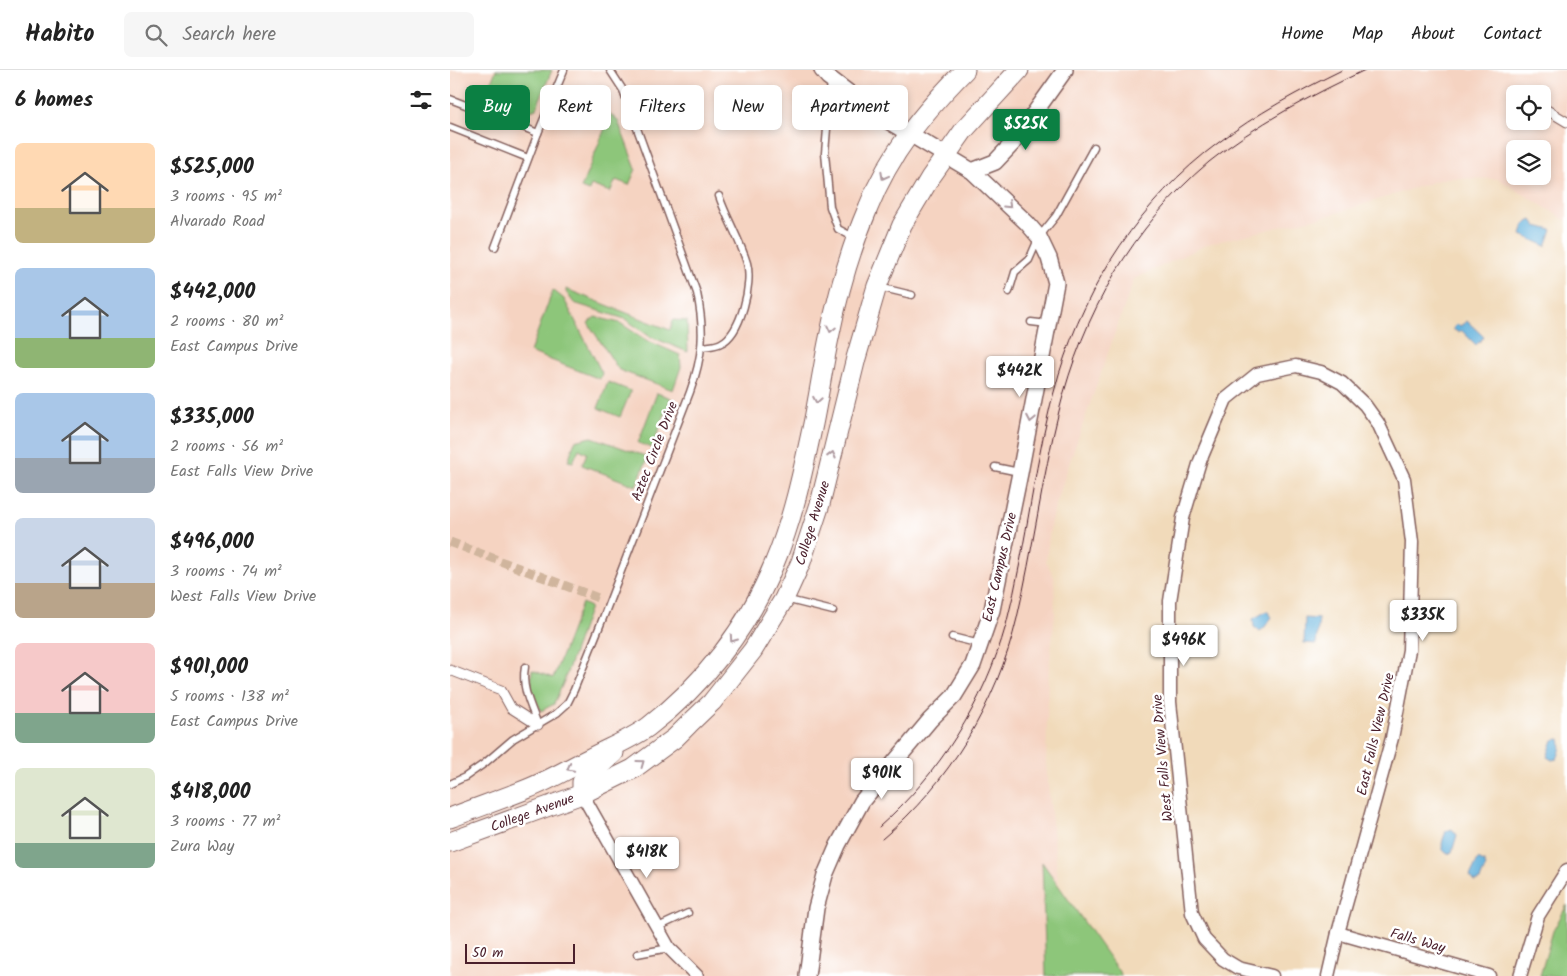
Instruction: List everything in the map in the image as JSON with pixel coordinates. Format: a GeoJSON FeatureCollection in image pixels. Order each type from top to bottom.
{"type":"FeatureCollection","features":[{"type":"Feature","properties":{"kind":"main road","name":"College Avenue"},"geometry":{"type":"LineString","coordinates":[[450,818],[529,788],[648,727],[717,662],[747,620],[774,564],[793,510],[814,422],[828,339],[840,288],[868,206],[908,134],[930,107],[965,70]]}},
{"type":"Feature","properties":{"kind":"main road","name":"College Avenue"},"geometry":{"type":"LineString","coordinates":[[450,842],[582,794],[633,769],[675,738],[712,702],[753,650],[784,599],[801,562],[820,504],[856,358],[877,286],[902,225],[945,156],[964,130],[1019,70]]}},
{"type":"Feature","properties":{"kind":"main road"},"geometry":{"type":"LineString","coordinates":[[582,794],[582,782],[629,738]]}},
{"type":"Feature","properties":{"kind":"street"},"geometry":{"type":"LineString","coordinates":[[972,171],[995,162],[1013,143],[1065,70]]}},
{"type":"Feature","properties":{"kind":"street","name":"East Campus Drive"},"geometry":{"type":"LineString","coordinates":[[806,976],[816,908],[825,876],[838,845],[862,801],[923,727],[954,696],[973,665],[992,610],[1056,283],[1049,258],[1039,237],[1027,223],[972,171],[878,115],[827,74]]}},
{"type":"Feature","properties":{"kind":"street"},"geometry":{"type":"LineString","coordinates":[[1551,112],[1567,122]]}},
{"type":"Feature","properties":{"kind":"street","name":"East Falls View Drive"},"geometry":{"type":"LineString","coordinates":[[1296,366],[1320,372],[1342,383],[1365,405],[1378,424],[1404,480],[1412,542],[1409,650],[1392,738],[1338,933],[1328,976]]}},
{"type":"Feature","properties":{"kind":"street","name":"West Falls View Drive"},"geometry":{"type":"LineString","coordinates":[[1272,976],[1238,968],[1223,959],[1204,939],[1192,913],[1170,702],[1170,601],[1183,518],[1200,461],[1226,399],[1257,374],[1296,366]]}},
{"type":"Feature","properties":{"kind":"street"},"geometry":{"type":"LineString","coordinates":[[450,670],[500,690],[510,708],[538,725]]}},
{"type":"Feature","properties":{"kind":"street"},"geometry":{"type":"LineString","coordinates":[[582,794],[669,948],[697,976]]}},
{"type":"Feature","properties":{"kind":"street"},"geometry":{"type":"LineString","coordinates":[[1520,976],[1538,916],[1567,870]]}},
{"type":"Feature","properties":{"kind":"street","name":"Falls Way"},"geometry":{"type":"LineString","coordinates":[[1338,933],[1489,976]]}},
{"type":"Feature","properties":{"kind":"lane"},"geometry":{"type":"LineString","coordinates":[[495,247],[528,158],[564,70]]}},
{"type":"Feature","properties":{"kind":"lane","name":"Aztec Circle Drive"},"geometry":{"type":"LineString","coordinates":[[450,784],[465,777],[513,739],[557,713],[567,704],[690,392],[700,361],[703,347],[702,316],[697,293],[623,90],[610,70]]}},
{"type":"Feature","properties":{"kind":"lane"},"geometry":{"type":"LineString","coordinates":[[827,74],[825,152],[830,207],[838,229],[857,239]]}},
{"type":"Feature","properties":{"kind":"lane"},"geometry":{"type":"LineString","coordinates":[[450,99],[538,133]]}},
{"type":"Feature","properties":{"kind":"lane"},"geometry":{"type":"LineString","coordinates":[[450,127],[528,158]]}},
{"type":"Feature","properties":{"kind":"lane"},"geometry":{"type":"LineString","coordinates":[[1009,292],[1015,272],[1029,260],[1039,237],[1056,216],[1094,148]]}},
{"type":"Feature","properties":{"kind":"lane"},"geometry":{"type":"LineString","coordinates":[[703,347],[722,343],[735,331],[744,306],[747,285],[748,265],[719,196]]}},
{"type":"Feature","properties":{"kind":"lane"},"geometry":{"type":"LineString","coordinates":[[877,286],[912,295]]}},
{"type":"Feature","properties":{"kind":"lane"},"geometry":{"type":"LineString","coordinates":[[1031,322],[1049,324]]}},
{"type":"Feature","properties":{"kind":"lane"},"geometry":{"type":"LineString","coordinates":[[995,467],[1020,473]]}},
{"type":"Feature","properties":{"kind":"lane"},"geometry":{"type":"LineString","coordinates":[[784,599],[833,611]]}},
{"type":"Feature","properties":{"kind":"lane"},"geometry":{"type":"LineString","coordinates":[[952,637],[980,644]]}},
{"type":"Feature","properties":{"kind":"lane"},"geometry":{"type":"LineString","coordinates":[[525,668],[523,679],[525,690],[538,725]]}},
{"type":"Feature","properties":{"kind":"lane"},"geometry":{"type":"LineString","coordinates":[[658,927],[688,913]]}},
{"type":"Feature","properties":{"kind":"lane"},"geometry":{"type":"LineString","coordinates":[[637,954],[669,948]]}},
{"type":"Feature","properties":{"kind":"shaded area"},"geometry":{"type":"Polygon","coordinates":[[[450,70],[1567,70],[1567,221],[1508,185],[1551,185],[1551,140],[1506,140],[1506,184],[1498,179],[1446,178],[1330,215],[1208,244],[1134,279],[1051,521],[1046,561],[1054,577],[1055,614],[1048,680],[1046,764],[1060,897],[1101,976],[450,976],[450,70]]]}},
{"type":"Feature","properties":{"kind":"green space"},"geometry":{"type":"Polygon","coordinates":[[[496,70],[552,70],[546,85],[540,85],[540,99],[536,109],[530,111],[530,85],[490,85],[496,70]]]}},
{"type":"Feature","properties":{"kind":"green space"},"geometry":{"type":"Polygon","coordinates":[[[611,115],[618,121],[636,169],[629,185],[616,180],[610,192],[591,185],[589,191],[581,188],[604,130],[611,130],[611,115]]]}},
{"type":"Feature","properties":{"kind":"green space"},"geometry":{"type":"Polygon","coordinates":[[[566,289],[670,330],[673,320],[687,321],[688,352],[649,336],[625,319],[574,303],[566,289]]]}},
{"type":"Feature","properties":{"kind":"green space"},"geometry":{"type":"Polygon","coordinates":[[[553,290],[564,299],[602,373],[600,379],[530,352],[553,290]]]}},
{"type":"Feature","properties":{"kind":"green space"},"geometry":{"type":"Polygon","coordinates":[[[595,317],[620,323],[646,340],[680,355],[681,367],[673,390],[619,370],[588,323],[595,317]]]}},
{"type":"Feature","properties":{"kind":"green space"},"geometry":{"type":"Polygon","coordinates":[[[608,382],[631,391],[620,417],[598,408],[608,382]]]}},
{"type":"Feature","properties":{"kind":"green space"},"geometry":{"type":"Polygon","coordinates":[[[657,393],[671,398],[652,448],[638,443],[657,393]]]}},
{"type":"Feature","properties":{"kind":"green space"},"geometry":{"type":"Polygon","coordinates":[[[592,437],[648,457],[636,486],[582,465],[587,453],[579,449],[573,462],[568,461],[575,441],[592,437]]]}},
{"type":"Feature","properties":{"kind":"green space"},"geometry":{"type":"Polygon","coordinates":[[[582,603],[590,607],[564,681],[554,704],[541,711],[531,688],[532,670],[553,678],[582,603]]]}},
{"type":"Feature","properties":{"kind":"green space"},"geometry":{"type":"Polygon","coordinates":[[[1042,862],[1122,976],[1046,976],[1042,862]]]}},
{"type":"Feature","properties":{"kind":"green space"},"geometry":{"type":"Polygon","coordinates":[[[1567,905],[1567,976],[1540,976],[1553,931],[1567,905]]]}},
{"type":"Feature","properties":{"kind":"water"},"geometry":{"type":"Polygon","coordinates":[[[1532,220],[1536,226],[1552,230],[1546,246],[1521,235],[1524,224],[1532,220]]]}},
{"type":"Feature","properties":{"kind":"water"},"geometry":{"type":"Polygon","coordinates":[[[1467,321],[1484,337],[1476,345],[1461,330],[1459,333],[1453,329],[1457,324],[1460,326],[1467,321]]]}},
{"type":"Feature","properties":{"kind":"water"},"geometry":{"type":"Polygon","coordinates":[[[1267,611],[1272,617],[1260,631],[1254,627],[1253,619],[1267,611]]]}},
{"type":"Feature","properties":{"kind":"water"},"geometry":{"type":"Polygon","coordinates":[[[1305,618],[1319,619],[1316,644],[1304,643],[1305,618]]]}},
{"type":"Feature","properties":{"kind":"water"},"geometry":{"type":"Polygon","coordinates":[[[1560,739],[1561,747],[1557,759],[1552,760],[1547,757],[1553,740],[1560,739]]]}},
{"type":"Feature","properties":{"kind":"water"},"geometry":{"type":"Polygon","coordinates":[[[1452,829],[1457,835],[1452,852],[1448,854],[1443,850],[1442,844],[1446,831],[1452,829]]]}},
{"type":"Feature","properties":{"kind":"water"},"geometry":{"type":"Polygon","coordinates":[[[1478,859],[1484,862],[1486,866],[1480,880],[1475,882],[1470,876],[1478,859]]]}},
{"type":"Feature","properties":{"kind":"tunnel"},"geometry":{"type":"LineString","coordinates":[[450,542],[598,598]]}},
{"type":"Feature","properties":{"kind":"tram line"},"geometry":{"type":"LineString","coordinates":[[879,827],[901,806],[940,760],[972,709],[997,654],[1014,594],[1050,405],[1071,340],[1101,276],[1141,217],[1190,166],[1232,132],[1294,95],[1342,70]]}},
{"type":"Feature","properties":{"kind":"tram line"},"geometry":{"type":"LineString","coordinates":[[882,839],[929,793],[949,767],[983,711],[997,681],[1017,618],[1042,488],[1069,375],[1082,340],[1114,274],[1156,215],[1181,187],[1209,162],[1245,135],[1265,123],[1324,90],[1365,70]]}}]}
